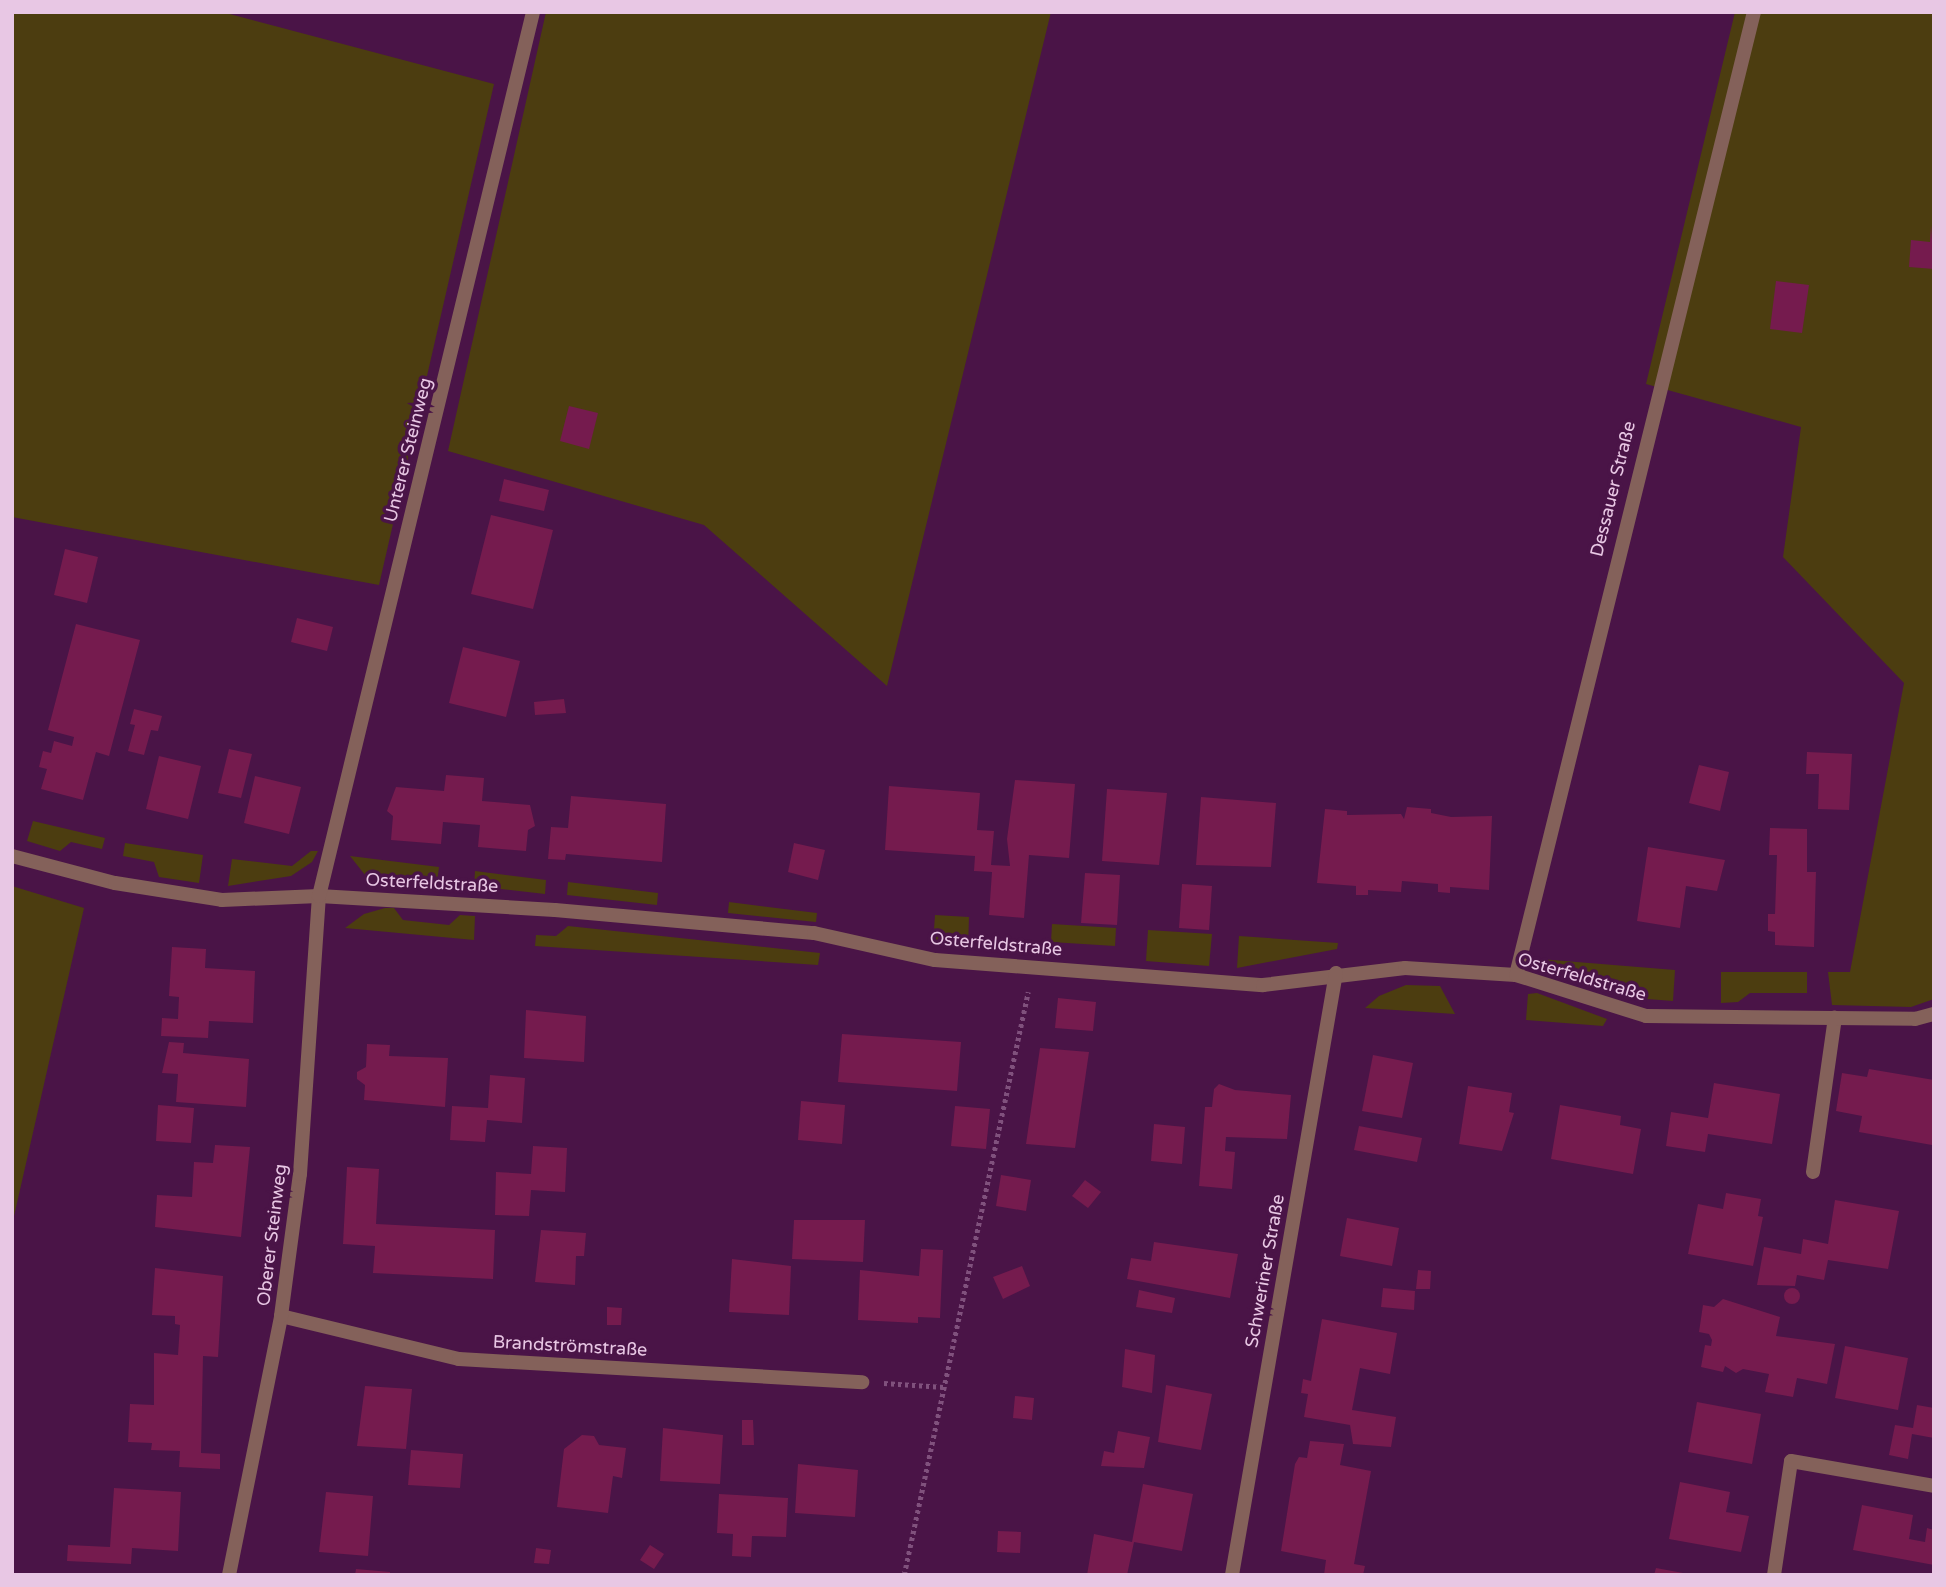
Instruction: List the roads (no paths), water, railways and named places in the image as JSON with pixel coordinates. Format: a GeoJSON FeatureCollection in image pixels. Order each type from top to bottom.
{"type":"FeatureCollection","features":[{"type":"Feature","properties":{"kind":"street","name":"Unterer Steinweg"},"geometry":{"type":"LineString","coordinates":[[319,896],[533,12]]}},
{"type":"Feature","properties":{"kind":"street","name":"Dessauer Straße"},"geometry":{"type":"LineString","coordinates":[[1516,975],[1754,12]]}},
{"type":"Feature","properties":{"kind":"street","name":"Osterfeldstraße"},"geometry":{"type":"LineString","coordinates":[[12,856],[115,883],[222,900],[319,896],[814,933],[935,960],[1263,985],[1336,973],[1405,968],[1516,975],[1646,1016],[1915,1019],[1934,1014]]}},
{"type":"Feature","properties":{"kind":"street","name":"Oberer Steinweg"},"geometry":{"type":"LineString","coordinates":[[229,1575],[281,1317],[300,1174],[319,896]]}},
{"type":"Feature","properties":{"kind":"street","name":"Schweriner Straße"},"geometry":{"type":"LineString","coordinates":[[1232,1575],[1336,973]]}},
{"type":"Feature","properties":{"kind":"street"},"geometry":{"type":"LineString","coordinates":[[1813,1172],[1835,1018]]}},
{"type":"Feature","properties":{"kind":"street","name":"Brandströmstraße"},"geometry":{"type":"LineString","coordinates":[[281,1317],[459,1359],[862,1381]]}},
{"type":"Feature","properties":{"kind":"street"},"geometry":{"type":"LineString","coordinates":[[1774,1575],[1791,1461],[1934,1486]]}}]}
